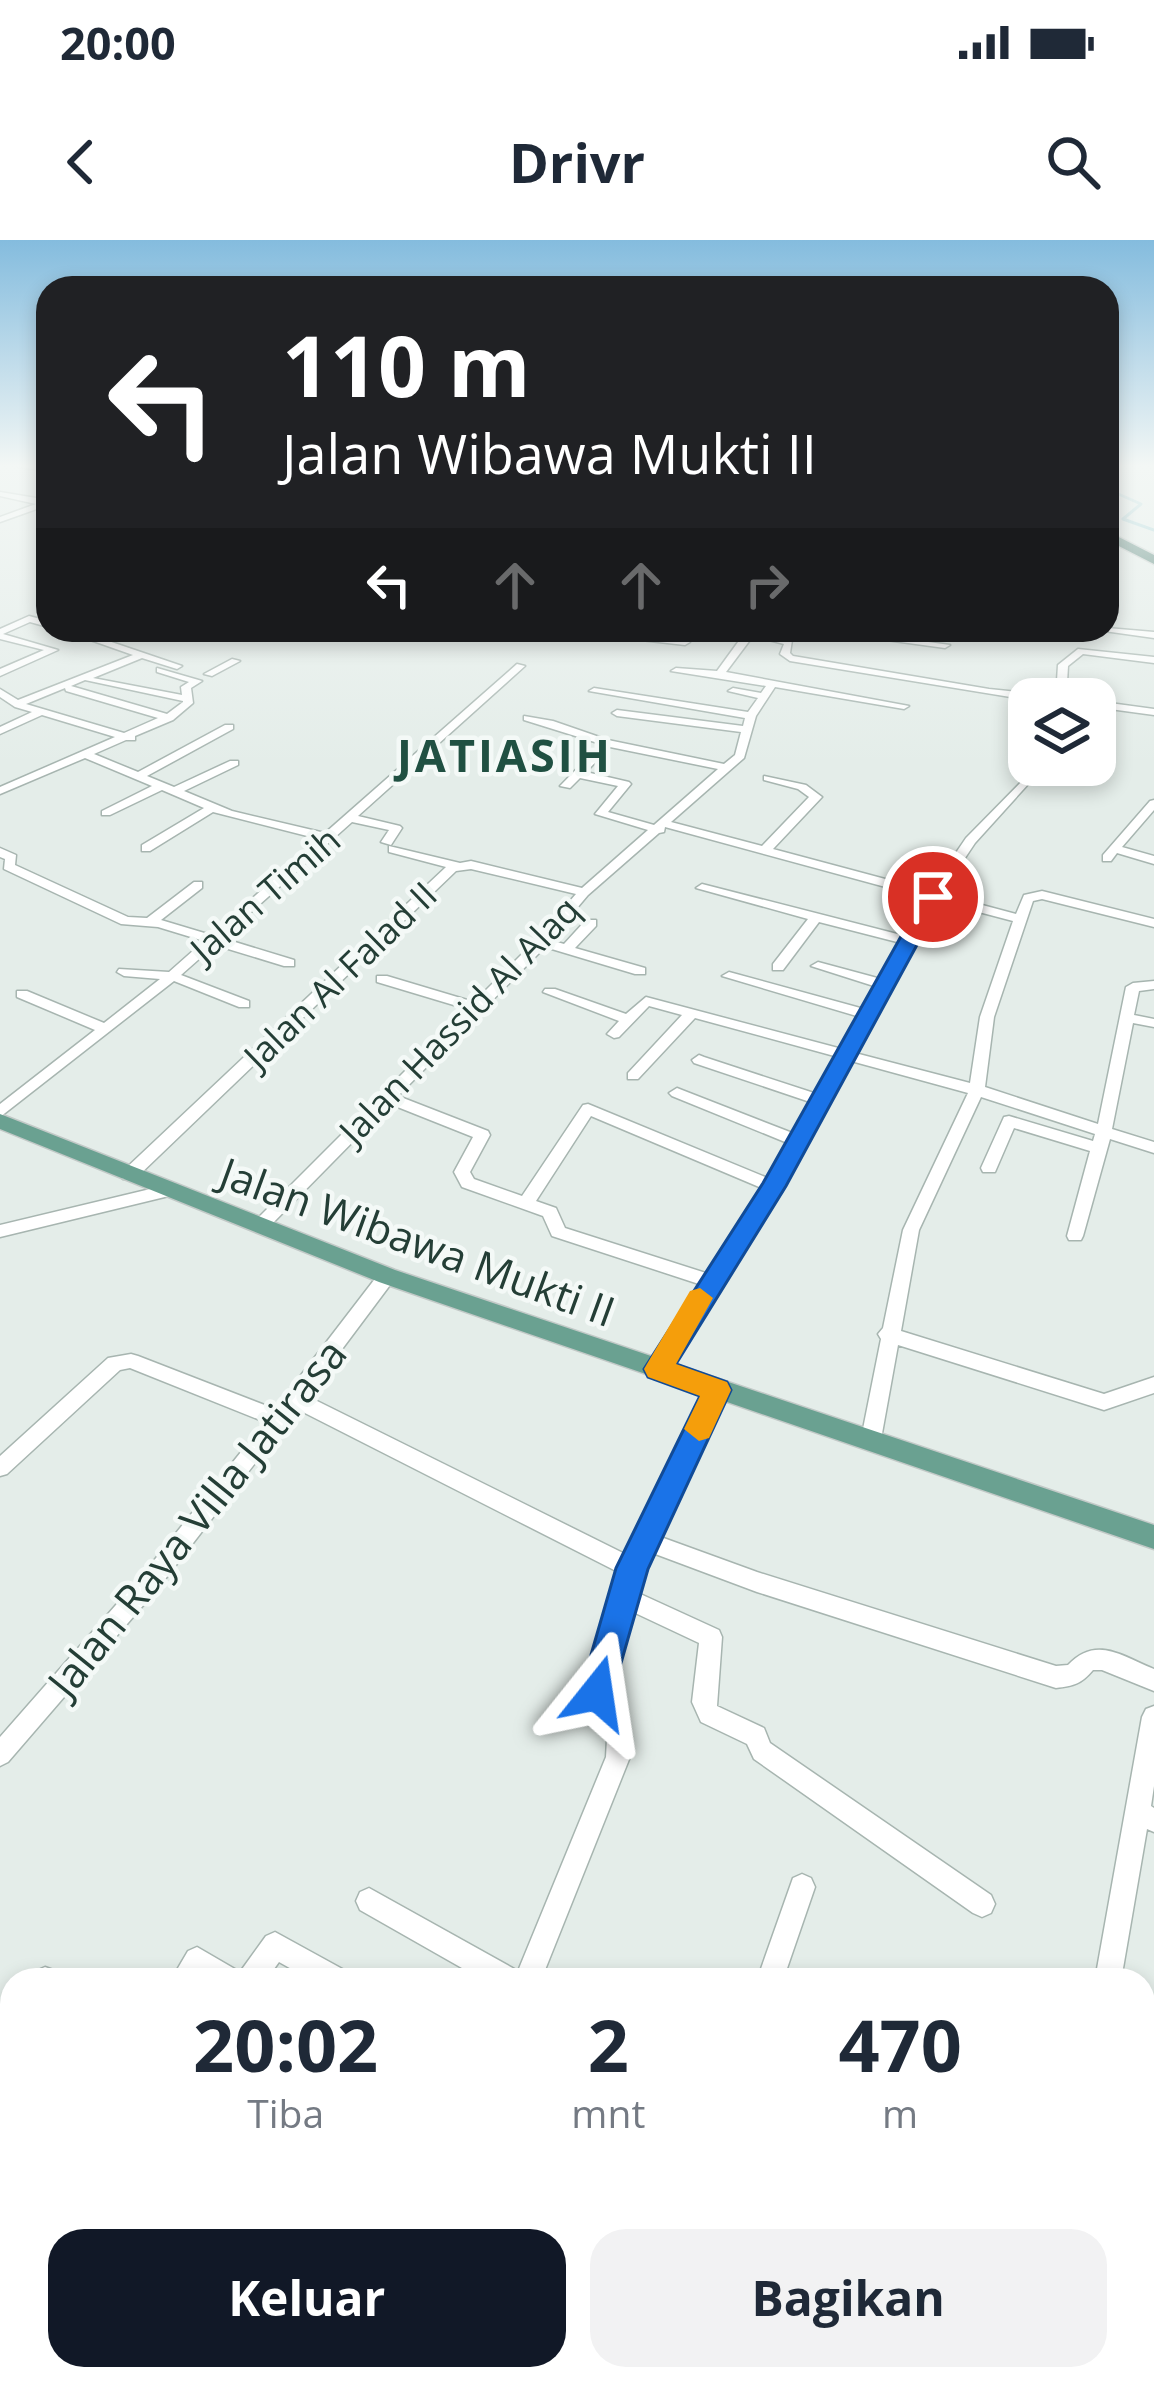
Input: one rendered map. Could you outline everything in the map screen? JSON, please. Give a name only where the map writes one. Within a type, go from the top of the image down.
[{"type":"main road","name":"Jalan Wibawa Mukti II","points":[[0,1121],[387,1276],[1154,1537]]},
{"type":"street","points":[[0,634],[29,620],[36,621]]},
{"type":"street","points":[[1119,631],[1154,634]]},
{"type":"street","points":[[0,634],[53,650],[0,673]]},
{"type":"street","points":[[100,642],[209,674]]},
{"type":"street","points":[[714,708],[744,642]]},
{"type":"street","points":[[789,642],[785,654],[790,658],[914,675],[1008,695]]},
{"type":"street","points":[[929,642],[945,644]]},
{"type":"street","points":[[1061,678],[1063,665],[1081,652],[1152,660],[1154,672]]},
{"type":"street","points":[[0,714],[139,656]]},
{"type":"street","points":[[189,699],[185,687],[235,661]]},
{"type":"street","name":"Jalan Timih","points":[[0,1112],[172,976],[520,666]]},
{"type":"street","points":[[160,670],[197,681]]},
{"type":"street","points":[[676,671],[726,675],[904,706]]},
{"type":"street","points":[[90,680],[189,699]]},
{"type":"street","name":"Jalan Hassid Al Alaq","points":[[260,1226],[384,1096],[542,942],[584,892],[727,768],[745,748],[751,716],[772,684]]},
{"type":"street","points":[[70,689],[169,718]]},
{"type":"street","points":[[733,691],[764,696]]},
{"type":"street","points":[[0,692],[18,704],[131,737]]},
{"type":"street","points":[[594,692],[751,716]]},
{"type":"street","points":[[0,790],[131,737],[169,718],[189,699]]},
{"type":"street","points":[[93,725],[128,707]]},
{"type":"street","points":[[1116,707],[1154,712]]},
{"type":"street","points":[[0,731],[42,711]]},
{"type":"street","points":[[566,786],[607,743],[614,712],[747,730]]},
{"type":"street","points":[[528,718],[565,724],[576,736],[727,768]]},
{"type":"street","points":[[139,776],[229,728]]},
{"type":"street","points":[[88,755],[212,808],[330,838]]},
{"type":"street","points":[[173,792],[234,763]]},
{"type":"street","points":[[578,774],[627,785],[602,814],[764,851],[1019,919]]},
{"type":"street","points":[[764,851],[815,797],[802,787],[768,778]]},
{"type":"street","points":[[658,1369],[773,1186],[933,897],[970,841],[1021,786]]},
{"type":"street","points":[[106,813],[159,787]]},
{"type":"street","points":[[1153,804],[1111,854],[1154,860]]},
{"type":"street","points":[[146,848],[212,808]]},
{"type":"street","points":[[352,818],[395,828],[390,845],[458,866]]},
{"type":"street","points":[[1136,828],[1154,832]]},
{"type":"street","points":[[0,852],[11,857],[8,866],[126,921],[150,922],[289,963]]},
{"type":"street","name":"Jalan Al Falad II","points":[[129,1175],[458,866],[584,892]]},
{"type":"street","points":[[150,922],[198,885]]},
{"type":"street","points":[[702,888],[911,942]]},
{"type":"street","points":[[871,1439],[887,1334],[911,1230],[976,1090],[987,1017],[1028,898],[1036,895],[1154,923]]},
{"type":"street","points":[[778,967],[816,917]]},
{"type":"street","points":[[567,949],[591,922]]},
{"type":"street","points":[[542,942],[640,970]]},
{"type":"street","points":[[818,965],[884,985]]},
{"type":"street","points":[[124,972],[172,976],[244,1004]]},
{"type":"street","points":[[729,976],[865,1014]]},
{"type":"street","points":[[382,980],[476,1007]]},
{"type":"street","points":[[1075,1236],[1135,983],[1154,985]]},
{"type":"street","points":[[550,992],[627,1019]]},
{"type":"street","points":[[22,994],[104,1028]]},
{"type":"street","points":[[614,1034],[646,1001],[976,1090],[1101,1139]]},
{"type":"street","points":[[633,1076],[690,1015]]},
{"type":"street","points":[[1129,1018],[1154,1023]]},
{"type":"street","points":[[699,1060],[818,1099]]},
{"type":"street","points":[[677,1093],[796,1140]]},
{"type":"street","points":[[384,1096],[482,1136],[462,1178],[554,1214],[558,1232],[710,1281]]},
{"type":"street","points":[[526,1204],[588,1108],[773,1186]]},
{"type":"street","points":[[989,1168],[1009,1121],[1154,1148]]},
{"type":"street","points":[[0,1232],[167,1191]]},
{"type":"street","name":"Jalan Raya Villa Jatirasa","points":[[0,1754],[111,1634],[387,1276]]},
{"type":"street","points":[[887,1334],[1105,1402],[1154,1385]]},
{"type":"street","points":[[0,1468],[115,1363],[131,1360],[280,1418]]},
{"type":"street","points":[[532,1968],[618,1757],[619,1738],[597,1693],[632,1568],[717,1390]]},
{"type":"street","points":[[295,1400],[632,1568]]},
{"type":"street","points":[[646,1540],[757,1582],[1056,1677],[1074,1675],[1088,1660],[1102,1659],[1154,1680]]},
{"type":"street","points":[[623,1597],[711,1637],[704,1702],[709,1714],[756,1736],[762,1751],[982,1904]]},
{"type":"street","points":[[1110,1968],[1154,1717]]},
{"type":"street","points":[[774,1968],[802,1887]]},
{"type":"street","points":[[369,1901],[487,1968]]},
{"type":"street","points":[[259,1968],[275,1945],[316,1968]]},
{"type":"slow traffic","points":[[699,1429],[717,1390],[658,1369],[700,1298]]},
{"type":"district","name":"JATIASIH","points":[[505,754]]},
{"type":"route","points":[[597,1693],[632,1568],[717,1390],[658,1369],[773,1186],[865,1014],[924,921],[933,897]]}]
